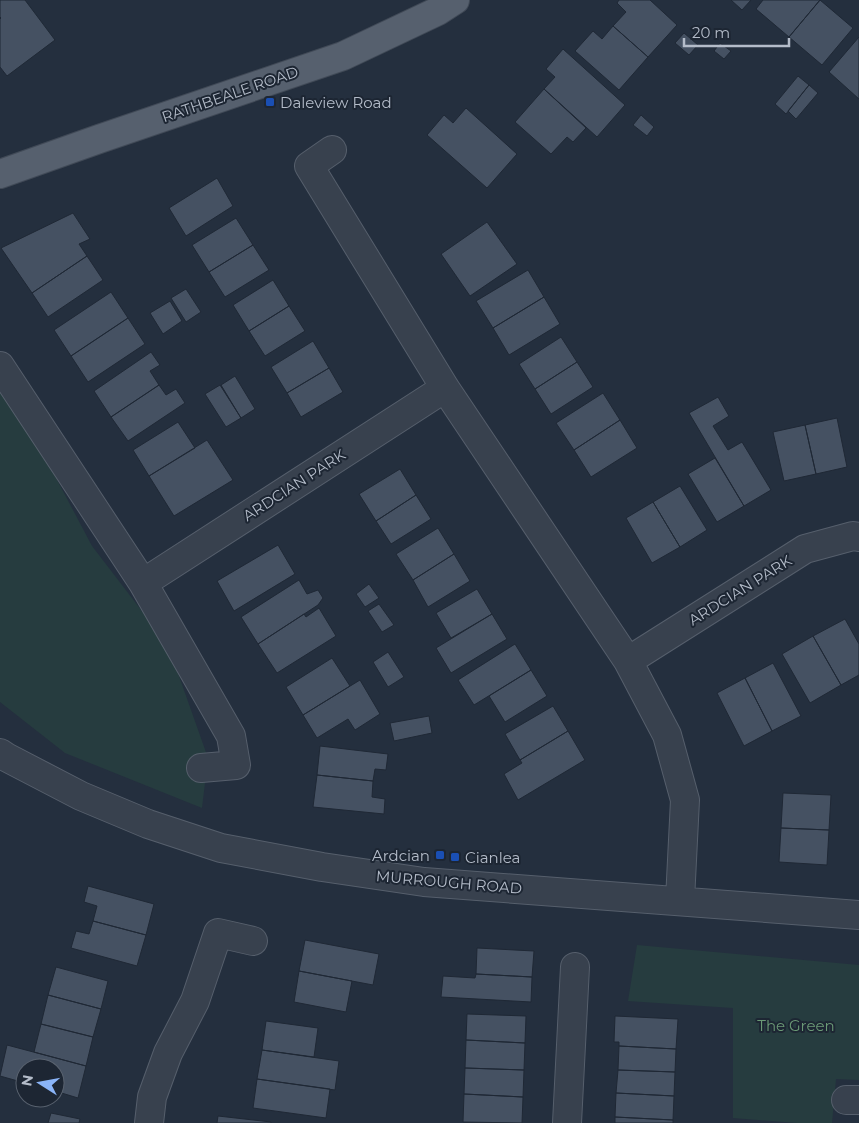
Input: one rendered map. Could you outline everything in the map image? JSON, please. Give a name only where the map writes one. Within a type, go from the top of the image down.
[{"type":"main road","name":"RATHBEALE ROAD","points":[[0,174],[342,56],[438,11],[455,0]]},
{"type":"street","points":[[332,150],[309,166],[444,388],[628,661],[667,735],[685,800],[680,900]]},
{"type":"street","points":[[0,366],[143,583],[231,736],[236,765],[201,768]]},
{"type":"street","name":"ARDCIAN PARK","points":[[143,583],[444,388]]},
{"type":"street","name":"ARDCIAN PARK","points":[[628,661],[804,549],[853,536],[859,537]]},
{"type":"street","name":"MURROUGH ROAD","points":[[0,753],[81,796],[148,824],[221,848],[322,868],[424,882],[859,915]]},
{"type":"street","points":[[149,1123],[152,1097],[168,1053],[195,1001],[218,933],[253,940]]},
{"type":"street","points":[[567,1123],[575,967]]},
{"type":"green space","points":[[0,391],[46,459],[92,546],[168,645],[208,758],[202,808],[65,753],[0,702]]},
{"type":"green space","name":"The Green","points":[[637,945],[859,965],[859,1080],[836,1079],[832,1123],[797,1123],[733,1118],[733,1008],[628,1001]]},
{"type":"building","points":[[0,0],[25,0],[55,40],[7,76],[0,67]]},
{"type":"building","points":[[619,0],[650,0],[677,25],[648,57],[613,26],[626,12],[617,3]]},
{"type":"building","points":[[731,0],[751,0],[742,10]]},
{"type":"building","points":[[763,0],[820,0],[789,37],[756,9]]},
{"type":"building","points":[[820,0],[853,28],[822,65],[789,37]]},
{"type":"building","points":[[613,26],[648,57],[619,90],[575,51],[593,31],[602,39]]},
{"type":"building","points":[[684,33],[698,45],[689,55],[675,43]]},
{"type":"building","points":[[859,37],[859,99],[829,72]]},
{"type":"building","points":[[720,43],[731,51],[724,59],[714,51]]},
{"type":"building","points":[[563,49],[625,105],[597,137],[544,89],[555,77],[546,69]]},
{"type":"building","points":[[798,76],[809,85],[786,114],[775,104]]},
{"type":"building","points":[[809,85],[818,93],[796,119],[788,111]]},
{"type":"building","points":[[544,89],[586,128],[573,142],[567,137],[551,154],[515,122]]},
{"type":"building","points":[[466,108],[517,154],[487,188],[427,135],[444,115],[453,123]]},
{"type":"building","points":[[641,115],[654,127],[647,136],[633,125]]},
{"type":"building","points":[[217,178],[233,206],[186,236],[169,208]]},
{"type":"building","points":[[73,213],[90,239],[79,244],[87,256],[32,293],[1,248]]},
{"type":"building","points":[[236,218],[253,245],[209,272],[192,245]]},
{"type":"building","points":[[487,222],[517,264],[470,296],[441,254]]},
{"type":"building","points":[[253,245],[269,270],[225,297],[209,272]]},
{"type":"building","points":[[87,256],[103,280],[48,317],[32,293]]},
{"type":"building","points":[[528,270],[544,297],[493,328],[476,301]]},
{"type":"building","points":[[273,280],[289,306],[249,331],[233,305]]},
{"type":"building","points":[[186,289],[201,312],[186,322],[171,298]]},
{"type":"building","points":[[111,292],[128,318],[71,356],[54,330]]},
{"type":"building","points":[[544,297],[560,324],[509,355],[493,328]]},
{"type":"building","points":[[170,301],[182,321],[163,334],[150,313]]},
{"type":"building","points":[[289,306],[305,331],[265,356],[249,331]]},
{"type":"building","points":[[128,318],[145,344],[88,382],[71,356]]},
{"type":"building","points":[[561,337],[577,362],[535,389],[519,364]]},
{"type":"building","points":[[313,341],[329,368],[287,393],[271,367]]},
{"type":"building","points":[[151,352],[160,365],[150,371],[159,385],[111,417],[94,391]]},
{"type":"building","points":[[577,362],[593,387],[551,414],[535,389]]},
{"type":"building","points":[[329,368],[343,392],[301,417],[287,393]]},
{"type":"building","points":[[235,376],[255,409],[241,418],[221,385]]},
{"type":"building","points":[[159,385],[166,395],[176,389],[185,403],[128,441],[111,417]]},
{"type":"building","points":[[220,385],[241,418],[226,427],[205,394]]},
{"type":"building","points":[[603,393],[620,420],[574,450],[556,423]]},
{"type":"building","points":[[718,397],[729,416],[713,426],[728,450],[742,442],[771,490],[744,506],[689,413]]},
{"type":"building","points":[[837,418],[847,467],[816,474],[805,425]]},
{"type":"building","points":[[620,420],[637,448],[591,477],[574,450]]},
{"type":"building","points":[[178,422],[195,448],[149,476],[133,450]]},
{"type":"building","points":[[805,425],[816,474],[784,481],[773,432]]},
{"type":"building","points":[[207,440],[233,480],[174,516],[149,476]]},
{"type":"building","points":[[715,458],[744,506],[717,522],[688,474]]},
{"type":"building","points":[[400,469],[416,495],[376,521],[359,494]]},
{"type":"building","points":[[680,486],[707,530],[680,547],[653,502]]},
{"type":"building","points":[[416,495],[431,519],[391,544],[376,521]]},
{"type":"building","points":[[653,502],[680,547],[652,563],[626,518]]},
{"type":"building","points":[[438,528],[454,554],[413,580],[396,554]]},
{"type":"building","points":[[278,545],[295,574],[234,611],[217,581]]},
{"type":"building","points":[[454,554],[470,581],[428,607],[413,580]]},
{"type":"building","points":[[299,580],[307,594],[318,590],[323,598],[318,605],[258,644],[241,617]]},
{"type":"building","points":[[369,584],[379,598],[365,607],[356,594]]},
{"type":"building","points":[[477,589],[492,614],[451,638],[436,613]]},
{"type":"building","points":[[379,604],[394,625],[382,632],[368,611]]},
{"type":"building","points":[[319,608],[336,636],[277,673],[258,644],[304,614],[306,617]]},
{"type":"building","points":[[492,614],[507,639],[451,673],[436,648]]},
{"type":"building","points":[[845,619],[859,644],[859,675],[841,685],[813,636]]},
{"type":"building","points":[[813,636],[841,685],[810,703],[782,654]]},
{"type":"building","points":[[515,644],[531,670],[474,705],[458,680]]},
{"type":"building","points":[[388,652],[404,677],[388,687],[373,662]]},
{"type":"building","points":[[332,658],[350,686],[303,715],[286,687]]},
{"type":"building","points":[[773,663],[801,716],[772,731],[745,678]]},
{"type":"building","points":[[531,670],[547,696],[505,722],[489,696]]},
{"type":"building","points":[[745,678],[772,731],[744,746],[717,693]]},
{"type":"building","points":[[360,680],[380,714],[355,730],[348,719],[317,738],[303,715]]},
{"type":"building","points":[[553,706],[568,731],[520,760],[505,734]]},
{"type":"building","points":[[429,716],[432,733],[394,741],[390,723]]},
{"type":"building","points":[[568,731],[585,760],[518,800],[504,774],[522,763],[520,760]]},
{"type":"building","points":[[320,746],[388,754],[386,770],[375,769],[373,781],[317,775]]},
{"type":"building","points":[[317,775],[373,781],[372,797],[385,799],[384,814],[313,807]]},
{"type":"building","points":[[783,793],[831,795],[829,830],[781,828]]},
{"type":"building","points":[[781,828],[829,830],[827,865],[779,862]]},
{"type":"building","points":[[88,886],[154,904],[146,935],[93,921],[97,906],[84,902]]},
{"type":"building","points":[[93,921],[146,935],[137,966],[71,948],[76,931],[89,934]]},
{"type":"building","points":[[305,940],[379,954],[373,985],[299,971]]},
{"type":"building","points":[[477,948],[534,951],[532,977],[476,974]]},
{"type":"building","points":[[56,967],[108,981],[101,1009],[48,995]]},
{"type":"building","points":[[299,971],[352,981],[346,1012],[294,1002]]},
{"type":"building","points":[[476,974],[532,977],[531,1002],[441,997],[443,976],[475,978]]},
{"type":"building","points":[[48,995],[101,1009],[93,1037],[41,1024]]},
{"type":"building","points":[[467,1014],[526,1016],[525,1043],[466,1040]]},
{"type":"building","points":[[615,1016],[678,1019],[676,1049],[619,1046],[619,1042],[614,1042]]},
{"type":"building","points":[[266,1021],[318,1028],[314,1057],[262,1050]]},
{"type":"building","points":[[41,1024],[93,1037],[86,1066],[65,1060],[65,1058],[56,1058],[34,1052]]},
{"type":"building","points":[[466,1040],[525,1043],[524,1070],[465,1068]]},
{"type":"building","points":[[7,1045],[56,1058],[15,1058],[15,1080],[0,1076]]},
{"type":"building","points":[[619,1046],[676,1049],[675,1072],[618,1070]]},
{"type":"building","points":[[262,1050],[339,1061],[335,1090],[257,1079]]},
{"type":"building","points":[[65,1060],[86,1066],[78,1098],[65,1094]]},
{"type":"building","points":[[465,1068],[524,1070],[523,1097],[464,1094]]},
{"type":"building","points":[[618,1070],[675,1072],[674,1096],[616,1093]]},
{"type":"building","points":[[257,1079],[330,1089],[326,1118],[253,1108]]},
{"type":"building","points":[[616,1093],[674,1096],[673,1120],[615,1117]]},
{"type":"building","points":[[464,1094],[523,1097],[522,1123],[463,1122]]},
{"type":"building","points":[[51,1113],[80,1119],[79,1123],[48,1123]]},
{"type":"building","points":[[218,1116],[271,1122],[271,1123],[217,1123]]},
{"type":"building","points":[[615,1117],[673,1120],[673,1123],[615,1123]]},
{"type":"place","name":"Daleview Road","points":[[270,102]]},
{"type":"place","name":"Ardcian","points":[[440,855]]},
{"type":"place","name":"Cianlea","points":[[455,857]]}]
